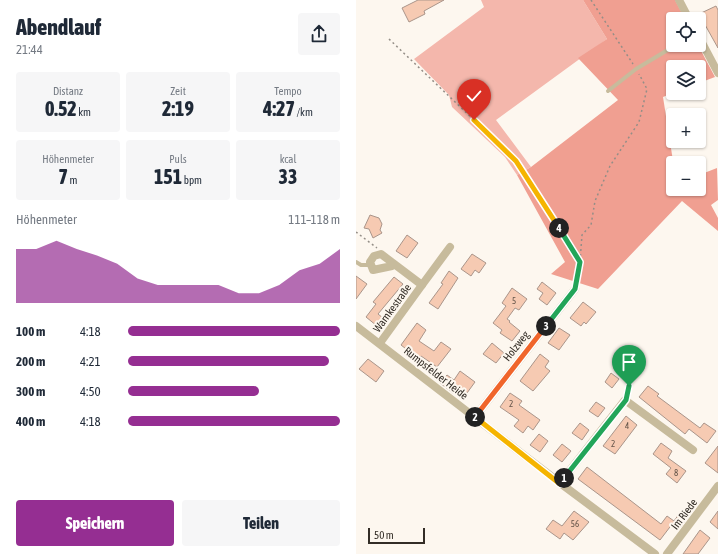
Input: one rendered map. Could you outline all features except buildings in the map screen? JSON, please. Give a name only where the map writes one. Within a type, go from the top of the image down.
[{"type":"street","points":[[679,0],[685,12]]},
{"type":"street","points":[[706,50],[718,73]]},
{"type":"street","name":"Warnkestraße","points":[[380,343],[450,247]]},
{"type":"street","points":[[381,254],[374,256],[370,265],[373,270],[394,264]]},
{"type":"street","name":"Warnkestraße","points":[[381,254],[422,285]]},
{"type":"street","name":"Holzweg","points":[[475,417],[575,289]]},
{"type":"street","name":"Rumpsfelder Heide","points":[[356,326],[380,343],[560,484],[654,554]]},
{"type":"street","points":[[560,484],[626,400],[693,450]]},
{"type":"street","name":"Im Riede","points":[[667,554],[718,486]]},
{"type":"lane","points":[[608,91],[636,69],[666,51]]},
{"type":"lane","points":[[356,262],[361,265],[370,265]]},
{"type":"lane","points":[[626,400],[629,386]]},
{"type":"path","points":[[575,289],[580,262],[582,235],[591,225],[595,201],[610,166],[639,122],[647,89],[636,69],[591,0]]},
{"type":"path","points":[[389,38],[516,161],[580,262]]},
{"type":"path","points":[[356,232],[379,250],[381,254]]},
{"type":"shaded area","points":[[481,0],[583,0],[607,39],[496,120],[531,167],[517,175],[505,157],[452,107],[449,95],[414,59],[484,7]]},
{"type":"shaded area","points":[[583,0],[675,0],[681,12],[666,12],[666,52],[702,52],[706,60],[666,60],[666,96],[663,97],[666,116],[666,148],[671,148],[672,156],[666,156],[666,196],[706,196],[706,172],[717,168],[718,200],[711,205],[718,218],[718,231],[682,201],[598,289],[551,274],[565,262],[517,175],[531,167],[618,100],[578,58],[607,39]]},
{"type":"shaded area","points":[[706,60],[715,77],[706,80]]},
{"type":"route","points":[[474,120],[516,161],[580,262],[575,289],[475,417],[560,484],[626,400],[629,386]]}]
